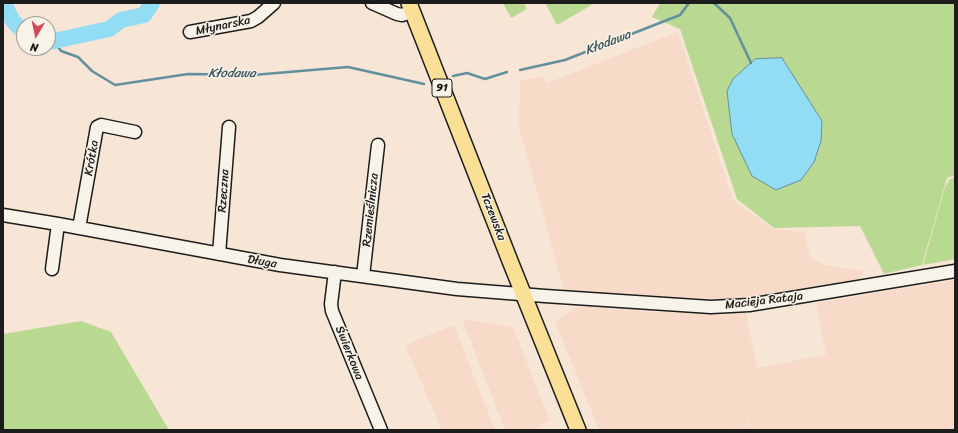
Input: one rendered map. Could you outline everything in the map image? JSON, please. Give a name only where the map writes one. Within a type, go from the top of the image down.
[{"type":"main road","name":"Tczewska","points":[[411,7],[523,294],[578,430]]},
{"type":"street","name":"Młynarska","points":[[190,32],[252,21],[274,3]]},
{"type":"street","points":[[372,3],[402,15],[411,7]]},
{"type":"street","name":"Krótka","points":[[79,228],[97,128],[101,125],[135,132]]},
{"type":"street","name":"Rzeczna","points":[[219,254],[229,127]]},
{"type":"street","name":"Rzemieślnicza","points":[[364,276],[378,145]]},
{"type":"street","name":"Długa","points":[[3,215],[280,265],[457,289],[523,294]]},
{"type":"street","points":[[52,269],[58,224]]},
{"type":"street","name":"Macieja Rataja","points":[[523,294],[711,307],[738,306],[955,271]]},
{"type":"street","name":"Świerkowa","points":[[335,272],[331,304],[332,311],[381,430]]},
{"type":"shaded area","points":[[678,32],[733,200],[773,229],[805,232],[810,258],[825,265],[864,271],[860,279],[727,300],[564,290],[519,127],[520,80],[545,77],[547,83]]},
{"type":"shaded area","points":[[955,280],[955,430],[751,430],[744,399],[749,430],[599,430],[555,321],[578,306],[653,312],[746,313],[757,368],[826,355],[816,303]]},
{"type":"shaded area","points":[[462,319],[513,327],[550,421],[538,426],[539,430],[505,430]]},
{"type":"shaded area","points":[[454,325],[495,430],[442,430],[405,345]]},
{"type":"green space","points":[[503,3],[524,3],[527,9],[511,18]]},
{"type":"green space","points":[[545,3],[595,3],[557,25]]},
{"type":"green space","points":[[660,3],[955,3],[955,175],[947,178],[922,265],[884,274],[860,226],[774,228],[737,199],[680,29],[652,17]]},
{"type":"green space","points":[[955,177],[955,259],[923,265],[945,187],[950,179]]},
{"type":"green space","points":[[81,321],[111,332],[169,430],[3,430],[3,334]]},
{"type":"water","points":[[782,58],[822,121],[821,141],[814,162],[801,180],[776,190],[752,176],[732,134],[727,91],[733,79],[755,59]]},
{"type":"waterway","name":"Kłodawa","points":[[4,3],[16,24]]},
{"type":"waterway","name":"Kłodawa","points":[[56,41],[109,29],[121,20],[144,15],[152,3]]},
{"type":"waterway","name":"Kłodawa","points":[[520,70],[565,60],[680,15],[689,3]]},
{"type":"waterway","points":[[714,3],[730,18],[751,63]]},
{"type":"waterway","name":"Kłodawa","points":[[56,44],[61,51],[78,57],[92,71],[115,85],[188,74],[253,75],[348,67],[424,84]]},
{"type":"waterway","name":"Kłodawa","points":[[453,76],[467,73],[485,79],[507,72]]}]
